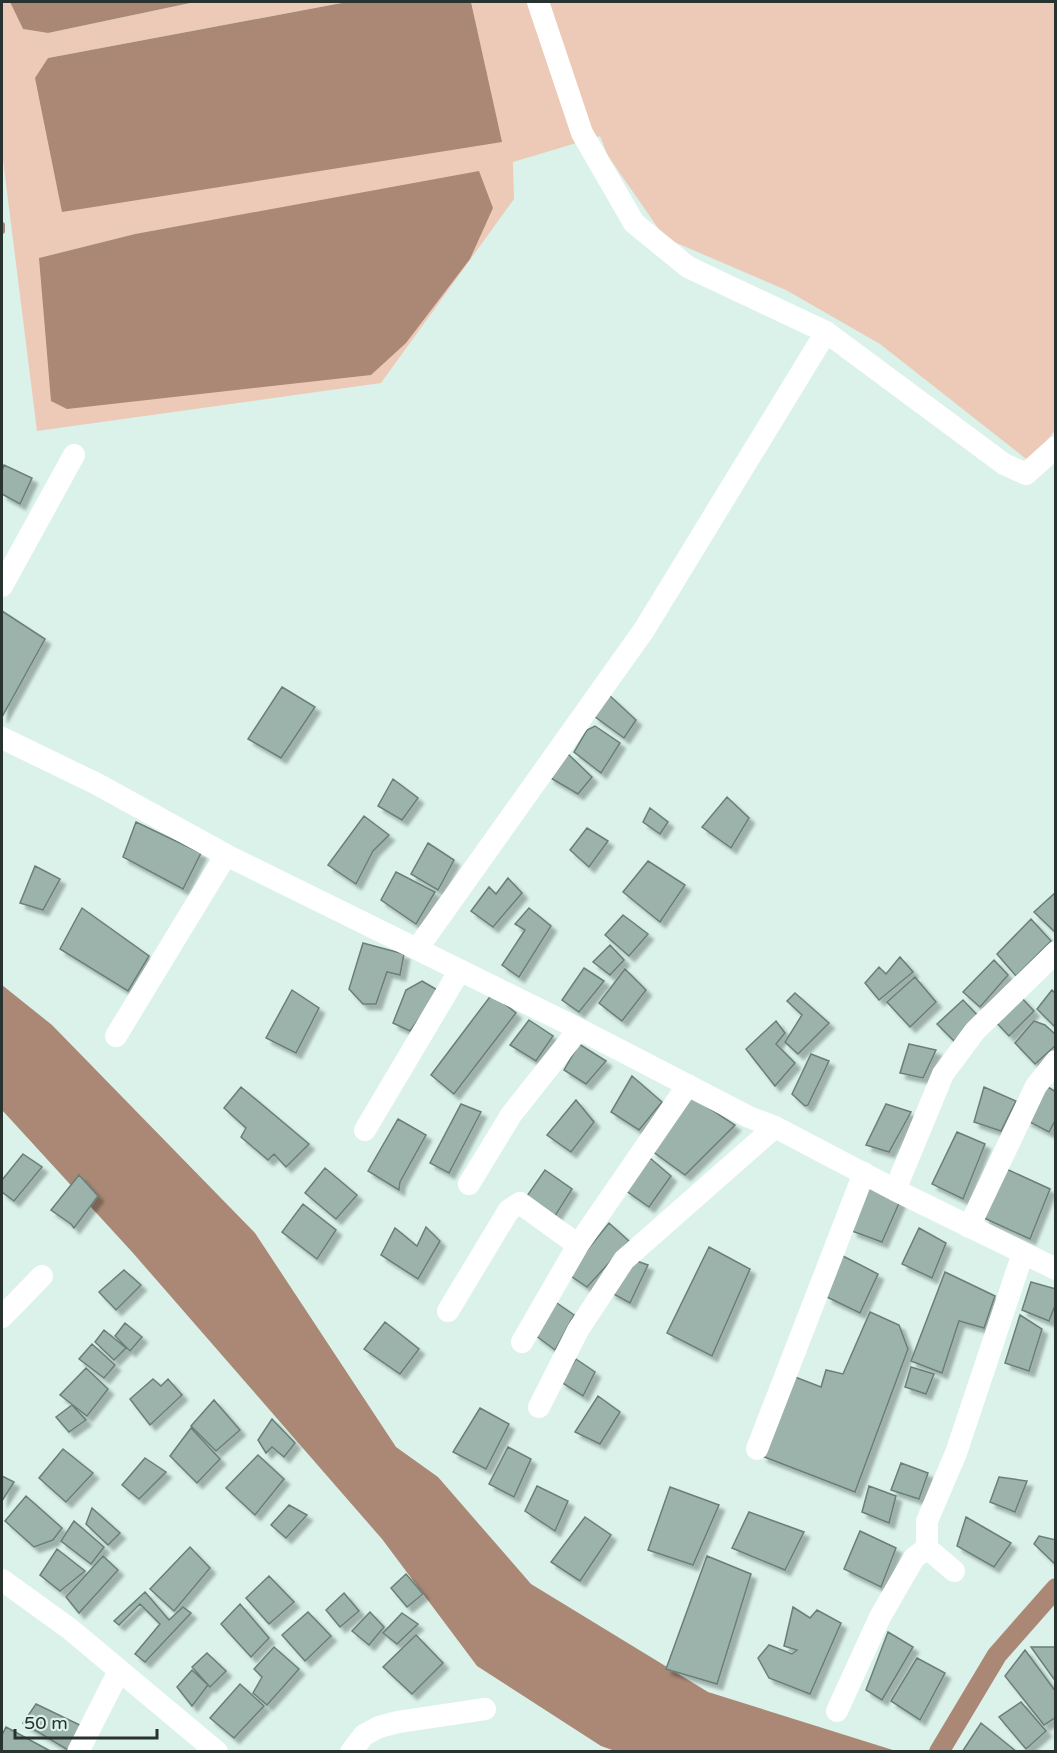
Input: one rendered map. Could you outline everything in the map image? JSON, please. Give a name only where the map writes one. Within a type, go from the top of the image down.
[{"type":"street","points":[[538,2],[582,133],[634,223],[688,267],[826,332],[1004,464],[1026,474],[1056,447]]},
{"type":"street","points":[[417,949],[644,630],[826,332]]},
{"type":"street","points":[[2,586],[74,455]]},
{"type":"street","points":[[2,738],[97,784],[226,855],[579,1029],[749,1117],[775,1127],[895,1190],[1056,1269]]},
{"type":"street","points":[[116,1036],[226,855]]},
{"type":"street","points":[[895,1190],[943,1074],[975,1030],[1056,952]]},
{"type":"street","points":[[365,1130],[460,970]]},
{"type":"street","points":[[469,1184],[511,1115],[579,1029]]},
{"type":"street","points":[[969,1227],[1036,1086],[1056,1061]]},
{"type":"street","points":[[522,1342],[578,1245],[688,1085]]},
{"type":"street","points":[[539,1407],[578,1330],[624,1260],[775,1127]]},
{"type":"street","points":[[757,1449],[864,1173]]},
{"type":"street","points":[[448,1311],[509,1210],[520,1203],[578,1245]]},
{"type":"street","points":[[954,1571],[927,1548],[927,1521],[956,1453],[1023,1253]]},
{"type":"street","points":[[2,1317],[42,1276]]},
{"type":"street","points":[[837,1712],[880,1617],[914,1558],[927,1548]]},
{"type":"street","points":[[2,1580],[70,1629],[217,1752]]},
{"type":"street","points":[[78,1752],[119,1671]]},
{"type":"street","points":[[351,1752],[364,1735],[379,1727],[485,1709]]},
{"type":"shaded area","points":[[2,2],[10,2],[23,29],[48,33],[195,2],[347,2],[48,58],[501,142],[471,2],[1055,2],[1055,430],[1030,462],[880,344],[786,290],[665,238],[608,156],[600,136],[513,162],[514,199],[381,383],[37,431],[2,152]],"holes":[[[353,195],[39,258],[135,234]]]},
{"type":"shaded area","points":[[10,2],[195,2],[48,33],[23,29]]},
{"type":"shaded area","points":[[347,2],[471,2],[502,142],[62,212],[35,78],[48,58]]},
{"type":"shaded area","points":[[479,171],[493,208],[470,259],[406,343],[371,375],[67,409],[51,401],[39,258],[135,234]]},
{"type":"shaded area","points":[[2,985],[52,1025],[255,1233],[396,1447],[438,1477],[531,1584],[708,1692],[896,1751],[615,1751],[601,1746],[477,1666],[382,1539],[133,1253],[2,1110]]},
{"type":"building","points":[[4,465],[32,478],[20,504],[2,494]]},
{"type":"building","points":[[2,611],[45,639],[2,717]]},
{"type":"building","points":[[282,687],[315,707],[281,758],[248,739]]},
{"type":"building","points":[[609,695],[636,720],[624,738],[594,716]]},
{"type":"building","points":[[595,726],[620,743],[601,773],[574,752],[587,730]]},
{"type":"building","points":[[568,754],[592,777],[578,794],[549,777]]},
{"type":"building","points":[[393,779],[418,798],[402,820],[378,806]]},
{"type":"building","points":[[727,797],[749,818],[731,848],[702,827]]},
{"type":"building","points":[[650,808],[668,822],[660,834],[643,822]]},
{"type":"building","points":[[364,816],[389,835],[373,851],[356,884],[328,865]]},
{"type":"building","points":[[136,822],[201,853],[183,889],[123,857]]},
{"type":"building","points":[[587,828],[608,841],[589,867],[570,850]]},
{"type":"building","points":[[428,843],[454,860],[438,890],[411,874]]},
{"type":"building","points":[[648,861],[685,885],[660,922],[623,892]]},
{"type":"building","points":[[35,866],[60,879],[43,910],[20,903]]},
{"type":"building","points":[[396,872],[435,892],[416,924],[381,900]]},
{"type":"building","points":[[508,878],[522,893],[493,927],[471,911],[489,887],[496,894]]},
{"type":"building","points":[[1056,892],[1056,930],[1054,931],[1034,912]]},
{"type":"building","points":[[82,908],[149,956],[128,991],[60,949]]},
{"type":"building","points":[[529,908],[551,926],[519,977],[502,965],[525,930],[515,924]]},
{"type":"building","points":[[623,915],[648,934],[629,956],[605,935]]},
{"type":"building","points":[[1031,919],[1051,941],[1016,976],[997,954]]},
{"type":"building","points":[[363,943],[404,954],[400,975],[387,972],[376,1004],[363,1004],[349,989]]},
{"type":"building","points":[[610,945],[624,960],[610,975],[593,962]]},
{"type":"building","points":[[900,957],[913,972],[879,1000],[865,983],[879,967],[886,974]]},
{"type":"building","points":[[994,960],[1008,975],[980,1007],[963,992]]},
{"type":"building","points":[[584,968],[604,981],[579,1012],[562,1000]]},
{"type":"building","points":[[625,969],[646,990],[622,1021],[599,1003]]},
{"type":"building","points":[[915,977],[936,1002],[910,1027],[887,1002]]},
{"type":"building","points":[[422,981],[439,991],[410,1031],[393,1023],[406,990]]},
{"type":"building","points":[[292,990],[319,1008],[296,1053],[266,1038]]},
{"type":"building","points":[[1052,990],[1056,994],[1056,1028],[1037,1009]]},
{"type":"building","points":[[795,993],[829,1023],[798,1054],[785,1042],[802,1015],[787,1001]]},
{"type":"building","points":[[492,994],[516,1013],[454,1094],[431,1075]]},
{"type":"building","points":[[1019,995],[1034,1011],[1009,1036],[993,1019]]},
{"type":"building","points":[[963,1000],[979,1017],[954,1041],[937,1024]]},
{"type":"building","points":[[529,1020],[553,1036],[536,1061],[510,1045]]},
{"type":"building","points":[[776,1021],[785,1033],[776,1044],[795,1063],[775,1086],[746,1049]]},
{"type":"building","points":[[1034,1021],[1045,1025],[1056,1035],[1056,1045],[1035,1064],[1015,1043]]},
{"type":"building","points":[[579,1044],[606,1061],[586,1084],[564,1070]]},
{"type":"building","points":[[909,1044],[936,1050],[923,1078],[900,1073]]},
{"type":"building","points":[[811,1054],[829,1061],[808,1105],[805,1106],[792,1094]]},
{"type":"building","points":[[632,1076],[662,1102],[639,1130],[611,1112]]},
{"type":"building","points":[[1043,1084],[1056,1092],[1056,1119],[1049,1132],[1026,1120]]},
{"type":"building","points":[[241,1087],[309,1144],[286,1167],[274,1154],[268,1160],[241,1137],[246,1128],[224,1108]]},
{"type":"building","points":[[984,1087],[1016,1101],[1001,1131],[974,1122]]},
{"type":"building","points":[[689,1095],[735,1125],[685,1175],[652,1151]]},
{"type":"building","points":[[576,1100],[594,1122],[571,1152],[547,1135]]},
{"type":"building","points":[[461,1104],[481,1112],[449,1173],[430,1163]]},
{"type":"building","points":[[886,1104],[911,1112],[889,1152],[866,1145]]},
{"type":"building","points":[[398,1119],[426,1135],[400,1182],[399,1190],[368,1171]]},
{"type":"building","points":[[957,1132],[985,1144],[963,1199],[932,1184]]},
{"type":"building","points":[[23,1154],[42,1167],[14,1201],[2,1192],[2,1180]]},
{"type":"building","points":[[650,1158],[671,1176],[649,1207],[625,1190]]},
{"type":"building","points":[[1002,1167],[1050,1189],[1030,1239],[984,1218]]},
{"type":"building","points":[[325,1168],[357,1195],[336,1219],[305,1193]]},
{"type":"building","points":[[545,1170],[572,1189],[555,1216],[527,1196]]},
{"type":"building","points":[[79,1175],[98,1196],[74,1228],[51,1210]]},
{"type":"building","points":[[864,1183],[900,1201],[882,1242],[852,1231]]},
{"type":"building","points":[[303,1204],[336,1230],[317,1259],[282,1232]]},
{"type":"building","points":[[609,1223],[629,1241],[587,1287],[568,1274]]},
{"type":"building","points":[[426,1227],[440,1241],[418,1279],[381,1255],[395,1228],[417,1246]]},
{"type":"building","points":[[919,1228],[946,1243],[932,1278],[902,1264]]},
{"type":"building","points":[[709,1247],[750,1269],[712,1356],[667,1333]]},
{"type":"building","points":[[841,1255],[878,1274],[860,1313],[827,1297]]},
{"type":"building","points":[[634,1260],[648,1265],[630,1303],[610,1292]]},
{"type":"building","points":[[124,1270],[141,1285],[116,1310],[99,1292]]},
{"type":"building","points":[[945,1272],[995,1296],[984,1328],[959,1321],[942,1373],[911,1361]]},
{"type":"building","points":[[1031,1282],[1056,1289],[1056,1303],[1049,1321],[1022,1310]]},
{"type":"building","points":[[554,1301],[574,1315],[555,1350],[535,1335]]},
{"type":"building","points":[[870,1312],[899,1325],[908,1349],[855,1492],[762,1456],[795,1377],[821,1387],[826,1370],[843,1374]]},
{"type":"building","points":[[1020,1315],[1042,1329],[1029,1371],[1005,1363]]},
{"type":"building","points":[[385,1322],[419,1349],[400,1374],[364,1349]]},
{"type":"building","points":[[125,1323],[142,1337],[130,1351],[115,1336]]},
{"type":"building","points":[[104,1330],[126,1348],[114,1360],[95,1342]]},
{"type":"building","points":[[92,1344],[115,1365],[104,1378],[79,1359]]},
{"type":"building","points":[[576,1359],[595,1372],[583,1396],[561,1382]]},
{"type":"building","points":[[911,1367],[934,1374],[926,1394],[905,1387]]},
{"type":"building","points":[[86,1368],[108,1389],[87,1416],[60,1395]]},
{"type":"building","points":[[153,1379],[161,1386],[168,1379],[182,1395],[150,1425],[130,1399]]},
{"type":"building","points":[[598,1396],[620,1412],[600,1444],[575,1432]]},
{"type":"building","points":[[214,1400],[240,1430],[216,1451],[191,1426]]},
{"type":"building","points":[[72,1405],[86,1420],[69,1432],[56,1417]]},
{"type":"building","points":[[480,1408],[509,1424],[486,1469],[453,1452]]},
{"type":"building","points":[[272,1419],[295,1443],[284,1457],[272,1447],[266,1453],[258,1440]]},
{"type":"building","points":[[191,1428],[220,1459],[197,1483],[170,1456]]},
{"type":"building","points":[[508,1447],[531,1459],[514,1497],[489,1484]]},
{"type":"building","points":[[63,1449],[93,1473],[66,1502],[39,1478]]},
{"type":"building","points":[[258,1455],[284,1479],[255,1515],[226,1488]]},
{"type":"building","points":[[145,1458],[166,1472],[139,1499],[122,1485]]},
{"type":"building","points":[[901,1463],[928,1473],[919,1499],[891,1490]]},
{"type":"building","points":[[2,1476],[14,1482],[2,1501]]},
{"type":"building","points":[[999,1477],[1027,1481],[1015,1512],[990,1502]]},
{"type":"building","points":[[537,1486],[568,1501],[555,1531],[525,1511]]},
{"type":"building","points":[[869,1486],[896,1496],[889,1523],[862,1512]]},
{"type":"building","points":[[670,1487],[719,1505],[693,1565],[648,1550]]},
{"type":"building","points":[[26,1496],[62,1528],[53,1540],[34,1547],[5,1521]]},
{"type":"building","points":[[289,1505],[307,1515],[286,1538],[271,1525]]},
{"type":"building","points":[[92,1508],[120,1533],[108,1545],[86,1524]]},
{"type":"building","points":[[749,1512],[804,1532],[785,1570],[732,1548]]},
{"type":"building","points":[[585,1517],[611,1535],[580,1581],[551,1562]]},
{"type":"building","points":[[966,1517],[1011,1543],[994,1567],[957,1546]]},
{"type":"building","points":[[74,1521],[104,1547],[91,1564],[61,1541]]},
{"type":"building","points":[[860,1531],[896,1548],[881,1587],[844,1569]]},
{"type":"building","points":[[1039,1536],[1056,1540],[1055,1564],[1034,1544]]},
{"type":"building","points":[[190,1547],[210,1568],[174,1611],[150,1589]]},
{"type":"building","points":[[57,1549],[85,1571],[60,1591],[40,1575]]},
{"type":"building","points":[[103,1556],[118,1570],[79,1613],[66,1597]]},
{"type":"building","points":[[707,1556],[751,1574],[717,1684],[666,1669]]},
{"type":"building","points":[[406,1574],[423,1594],[407,1607],[391,1588]]},
{"type":"building","points":[[269,1576],[294,1602],[269,1624],[246,1598]]},
{"type":"building","points":[[145,1592],[169,1620],[183,1607],[191,1613],[145,1662],[135,1654],[160,1624],[140,1604],[119,1625],[114,1621]]},
{"type":"building","points":[[344,1593],[359,1611],[340,1627],[326,1610]]},
{"type":"building","points":[[240,1604],[269,1638],[251,1657],[221,1624]]},
{"type":"building","points":[[793,1607],[810,1618],[817,1610],[841,1623],[810,1694],[769,1678],[758,1658],[769,1645],[792,1654],[797,1650],[784,1646]]},
{"type":"building","points":[[308,1612],[331,1636],[305,1661],[282,1635]]},
{"type":"building","points":[[370,1612],[384,1627],[369,1645],[352,1631]]},
{"type":"building","points":[[402,1613],[418,1624],[397,1644],[383,1633]]},
{"type":"building","points":[[888,1632],[913,1647],[882,1700],[866,1690]]},
{"type":"building","points":[[416,1635],[443,1663],[412,1694],[383,1667]]},
{"type":"building","points":[[274,1647],[299,1669],[267,1705],[253,1693],[262,1677],[254,1669]]},
{"type":"building","points":[[1031,1647],[1056,1647],[1056,1682]]},
{"type":"building","points":[[1025,1650],[1056,1692],[1056,1717],[1044,1725],[1005,1676]]},
{"type":"building","points":[[207,1653],[226,1671],[210,1687],[192,1667]]},
{"type":"building","points":[[917,1658],[945,1673],[920,1720],[891,1701]]},
{"type":"building","points":[[192,1670],[208,1685],[192,1706],[177,1687]]},
{"type":"building","points":[[240,1684],[264,1706],[234,1738],[210,1718]]},
{"type":"building","points":[[1021,1702],[1046,1731],[1026,1749],[999,1717]]},
{"type":"building","points":[[36,1704],[84,1727],[68,1750],[23,1723]]},
{"type":"building","points":[[981,1723],[1017,1752],[962,1752]]},
{"type":"building","points":[[6,1727],[52,1752],[2,1752],[2,1735]]},
{"type":"waterway","points":[[2,225],[2,231]]},
{"type":"waterway","points":[[939,1752],[997,1655],[1056,1588]]}]
